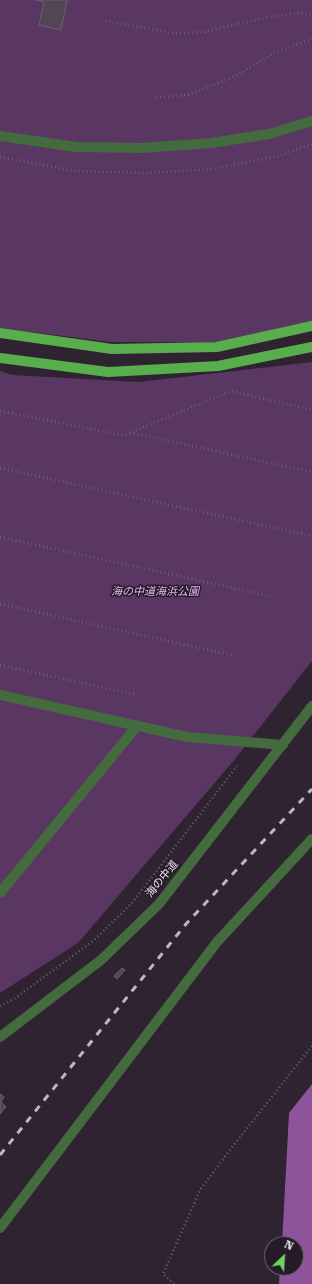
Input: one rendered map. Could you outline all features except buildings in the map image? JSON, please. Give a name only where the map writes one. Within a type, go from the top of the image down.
[{"type":"main road","points":[[0,333],[112,350],[218,347],[312,326]]},
{"type":"main road","points":[[0,358],[108,372],[218,366],[312,347]]},
{"type":"street","points":[[0,136],[76,147],[143,148],[211,143],[261,135],[312,120]]},
{"type":"street","points":[[0,695],[187,737],[283,745]]},
{"type":"street","name":"海の中道","points":[[0,1037],[101,960],[159,904],[312,706]]},
{"type":"street","points":[[0,893],[137,726]]},
{"type":"street","points":[[0,1228],[217,942],[312,839]]},
{"type":"path","points":[[105,21],[173,33],[204,32],[264,18],[298,13],[312,15]]},
{"type":"path","points":[[156,97],[188,95],[236,76],[274,53],[312,40]]},
{"type":"path","points":[[0,157],[75,171],[148,173],[213,169],[278,156],[312,144]]},
{"type":"path","points":[[0,411],[122,435],[132,433],[231,390],[312,410]]},
{"type":"path","points":[[132,433],[312,472]]},
{"type":"path","points":[[0,468],[312,536]]},
{"type":"path","points":[[0,537],[270,596]]},
{"type":"path","points":[[0,604],[232,654]]},
{"type":"path","points":[[0,665],[137,695]]},
{"type":"path","points":[[0,1006],[14,998],[93,941],[132,903],[237,766]]},
{"type":"path","points":[[174,1284],[162,1274],[200,1190],[312,1046]]},
{"type":"green space","points":[[0,0],[312,0],[312,321],[218,342],[110,342],[0,328]]},
{"type":"green space","name":"海の中道海浜公園","points":[[312,362],[312,661],[235,759],[78,943],[0,993],[0,371],[13,375],[139,382]]},
{"type":"shaded area","points":[[312,1084],[312,1284],[279,1284],[280,1276],[304,1276],[304,1236],[282,1236],[289,1113]]},
{"type":"railway","points":[[0,1155],[186,924],[312,789]]}]
